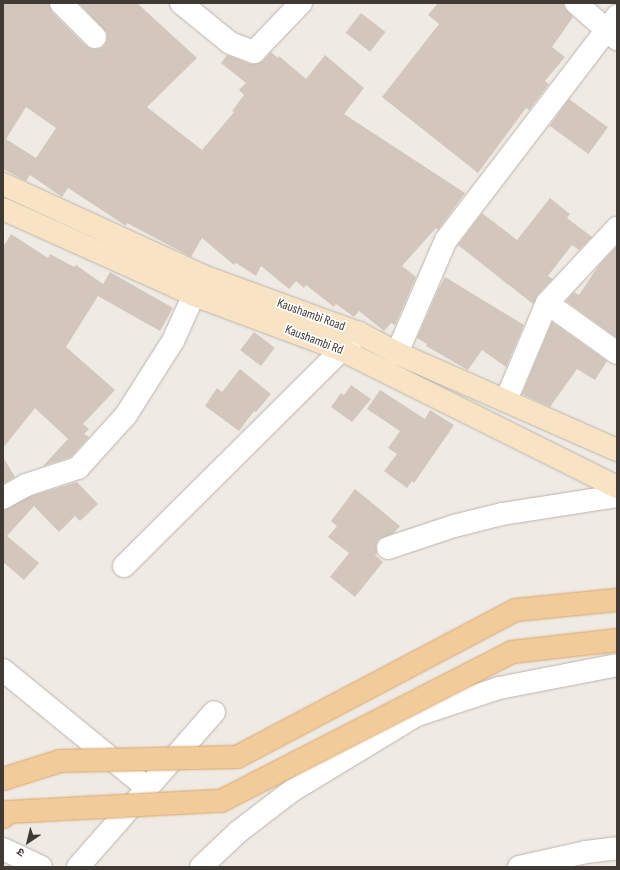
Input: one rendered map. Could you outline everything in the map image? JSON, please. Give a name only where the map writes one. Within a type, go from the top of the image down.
[{"type":"main road","name":"Kaushambi Road","points":[[3,184],[198,285],[358,333],[397,353],[617,450]]},
{"type":"main road","name":"Kaushambi Rd","points":[[3,209],[198,285],[342,350],[617,487]]},
{"type":"main road","points":[[3,779],[60,761],[237,757],[516,610],[617,600]]},
{"type":"main road","points":[[3,817],[8,812],[221,801],[512,652],[617,640]]},
{"type":"street","points":[[61,3],[95,37]]},
{"type":"street","points":[[181,3],[230,43],[254,52],[301,3]]},
{"type":"street","points":[[397,353],[446,240],[613,28],[576,3]]},
{"type":"street","points":[[506,400],[547,303],[617,228]]},
{"type":"street","points":[[3,498],[26,485],[78,468],[126,415],[173,341],[198,285]]},
{"type":"street","points":[[547,303],[617,353]]},
{"type":"street","points":[[124,566],[358,333]]},
{"type":"street","points":[[388,548],[454,526],[502,514],[617,496]]},
{"type":"street","points":[[201,867],[238,832],[293,790],[417,715],[500,688],[617,665]]},
{"type":"street","points":[[3,670],[147,788]]},
{"type":"street","points":[[78,867],[214,712]]},
{"type":"street","points":[[519,867],[586,852],[617,848]]},
{"type":"street","points":[[3,849],[41,867]]},
{"type":"building","points":[[3,3],[49,3],[52,12],[86,46],[92,49],[99,49],[104,46],[107,40],[107,33],[79,3],[137,3],[197,58],[147,107],[202,150],[234,112],[232,111],[244,95],[239,90],[246,83],[221,63],[227,55],[250,64],[256,64],[263,61],[271,52],[278,58],[279,56],[306,79],[325,55],[364,88],[344,114],[465,193],[438,230],[436,228],[402,266],[416,277],[395,325],[391,323],[384,331],[359,311],[354,317],[336,304],[334,307],[306,285],[304,288],[296,281],[289,289],[261,266],[256,276],[236,263],[234,265],[202,238],[191,257],[127,223],[126,226],[68,188],[62,197],[30,175],[26,181],[3,169]],"holes":[[[26,107],[56,128],[36,158],[6,139]]]},
{"type":"building","points":[[438,3],[564,3],[564,7],[573,17],[552,47],[565,57],[545,81],[549,84],[529,110],[526,108],[478,173],[382,97],[439,24],[428,15]]},
{"type":"building","points":[[361,13],[385,32],[370,52],[346,33]]},
{"type":"building","points":[[569,99],[608,127],[588,154],[550,126]]},
{"type":"building","points":[[550,198],[570,214],[567,218],[592,237],[579,250],[572,245],[548,276],[553,279],[538,294],[533,304],[458,245],[482,213],[517,240]]},
{"type":"building","points":[[11,234],[48,258],[50,254],[74,267],[76,265],[103,284],[110,272],[173,308],[160,331],[98,296],[66,347],[115,390],[83,424],[89,429],[84,434],[89,437],[71,457],[43,466],[68,439],[35,408],[3,448],[3,247]]},
{"type":"building","points":[[617,246],[617,338],[566,301],[574,292],[579,295],[599,265]]},
{"type":"building","points":[[445,277],[524,325],[506,367],[482,350],[468,370],[426,346],[427,344],[417,338]]},
{"type":"building","points":[[552,322],[607,361],[595,380],[577,369],[550,407],[522,394]]},
{"type":"building","points":[[254,332],[275,348],[261,366],[240,350]]},
{"type":"building","points":[[240,369],[271,394],[256,412],[254,411],[239,431],[205,406],[217,388],[222,392]]},
{"type":"building","points":[[351,385],[371,399],[352,422],[331,407],[341,393],[344,395]]},
{"type":"building","points":[[380,390],[425,419],[430,410],[454,425],[414,483],[412,481],[407,488],[384,471],[397,454],[388,448],[400,431],[367,409]]},
{"type":"building","points":[[3,457],[15,477],[3,484]]},
{"type":"building","points":[[77,482],[98,504],[80,521],[75,516],[59,532],[34,506],[7,536],[39,563],[24,580],[3,562],[3,510],[31,496]]},
{"type":"building","points":[[355,489],[400,526],[394,533],[378,540],[376,545],[377,553],[375,555],[383,562],[355,597],[330,577],[349,553],[328,537],[337,526],[331,521]]}]
